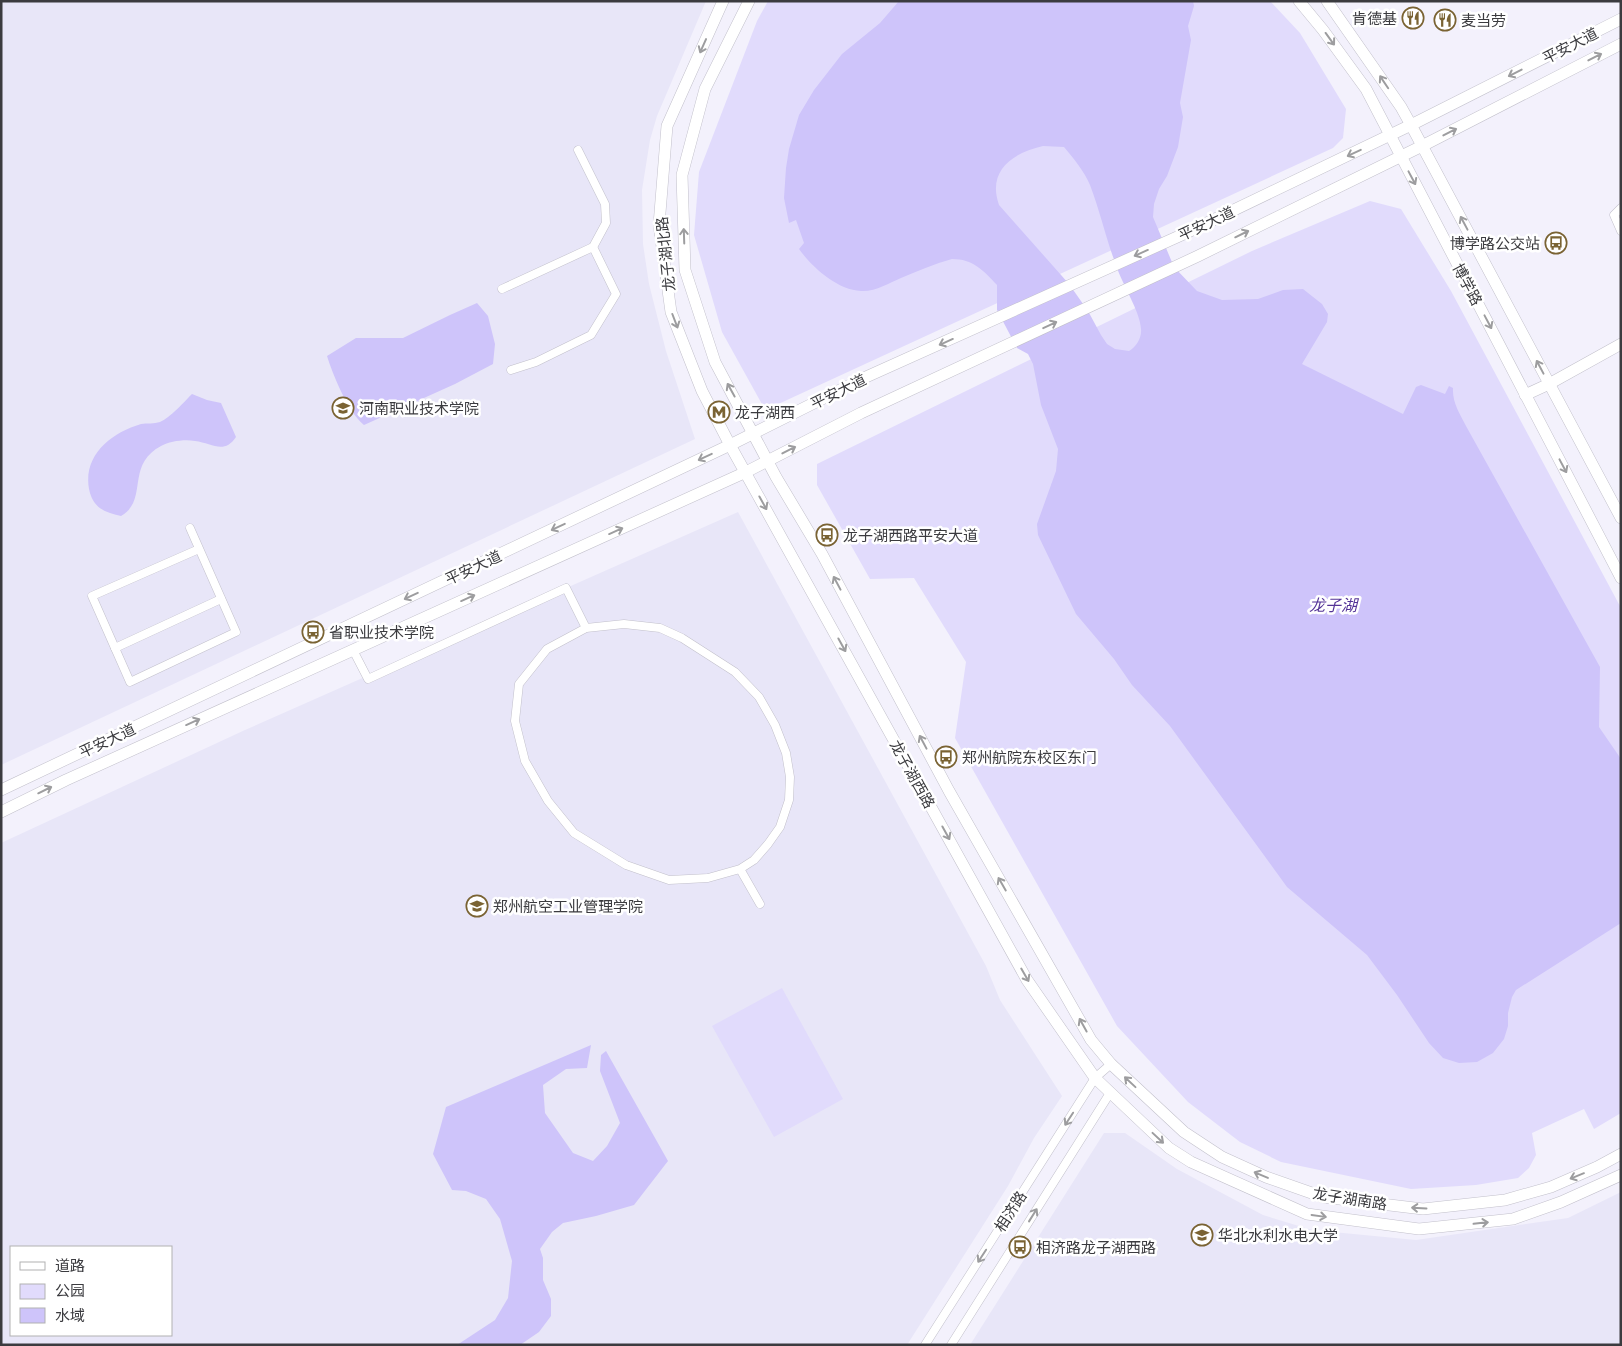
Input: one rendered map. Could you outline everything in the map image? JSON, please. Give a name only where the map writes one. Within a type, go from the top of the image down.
[{"type":"main road","name":"龙子湖北路","points":[[723,1],[667,126],[659,225],[671,312],[702,391],[730,445]]},
{"type":"main road","name":"龙子湖北路","points":[[749,1],[705,89],[682,175],[685,270],[716,362],[754,433]]},
{"type":"main road","name":"博学路","points":[[1299,1],[1323,30],[1366,89],[1621,578]]},
{"type":"main road","name":"博学路","points":[[1327,1],[1401,107],[1621,518]]},
{"type":"main road","name":"平安大道","points":[[1,790],[730,445],[866,377],[1186,233],[1391,135],[1621,19]]},
{"type":"main road","name":"平安大道","points":[[1,812],[66,780],[746,472],[862,412],[1198,256],[1401,157],[1621,44]]},
{"type":"main road","points":[[1525,395],[1549,384],[1621,344]]},
{"type":"main road","name":"龙子湖西路","points":[[754,433],[768,461],[822,554],[948,790],[1091,1040],[1111,1064]]},
{"type":"main road","name":"龙子湖西路","points":[[730,445],[1027,980],[1095,1078],[1110,1093]]},
{"type":"main road","name":"龙子湖南路","points":[[1111,1064],[1184,1132],[1222,1157],[1266,1177],[1323,1197],[1423,1209],[1505,1200],[1551,1186],[1597,1167],[1621,1154]]},
{"type":"main road","name":"龙子湖南路","points":[[1110,1093],[1169,1148],[1191,1162],[1307,1214],[1419,1229],[1513,1219],[1561,1202],[1621,1175]]},
{"type":"street","points":[[502,289],[593,247],[606,223],[605,204],[578,150]]},
{"type":"street","points":[[1621,208],[1614,215],[1621,231]]},
{"type":"street","points":[[511,370],[536,362],[591,336],[616,294],[593,247]]},
{"type":"street","points":[[190,528],[236,632],[130,682],[92,596],[199,549]]},
{"type":"street","points":[[353,650],[368,679],[566,588],[586,628]]},
{"type":"street","points":[[115,648],[221,599]]},
{"type":"street","points":[[624,624],[660,628],[682,638],[735,672],[759,697],[775,726],[786,753],[790,777],[789,800],[780,827],[754,860],[740,869],[708,878],[669,880],[626,865],[574,833],[548,801],[525,761],[515,721],[519,684],[547,649],[586,628],[624,624]]},
{"type":"street","points":[[740,869],[760,904]]},
{"type":"street","name":"相济路","points":[[925,1345],[1095,1078],[1111,1064]]},
{"type":"street","name":"相济路","points":[[951,1345],[1110,1093]]},
{"type":"shaded area","name":"河南职业技术学院","points":[[1,1],[706,1],[657,116],[650,140],[642,190],[643,244],[649,284],[666,351],[695,439],[1,765]]},
{"type":"shaded area","name":"郑州航空工业管理学院","points":[[738,512],[986,966],[1000,1000],[1062,1096],[1034,1138],[1008,1186],[907,1345],[1,1345],[1,843],[245,730]]},
{"type":"shaded area","name":"华北水利水电大学","points":[[1104,1133],[1125,1133],[1177,1169],[1263,1215],[1312,1230],[1416,1240],[1568,1218],[1621,1192],[1621,1345],[970,1345]]},
{"type":"green space","points":[[768,1],[1270,1],[1300,33],[1346,109],[1343,138],[1333,148],[774,406],[763,406],[722,332],[694,235],[699,172],[757,21]]},
{"type":"green space","points":[[1370,201],[1401,209],[1451,291],[1621,608],[1621,1113],[1594,1129],[1584,1109],[1532,1133],[1536,1155],[1529,1168],[1518,1178],[1476,1185],[1411,1189],[1281,1162],[1240,1142],[1188,1102],[1117,1026],[955,738],[966,662],[914,578],[870,579],[817,485],[817,464],[1252,251]]},
{"type":"green space","points":[[782,988],[843,1099],[774,1137],[712,1026]]},
{"type":"water","name":"龙子湖","points":[[899,1],[1193,1],[1194,6],[1188,26],[1191,40],[1180,103],[1183,117],[1178,147],[1167,176],[1159,189],[1154,204],[1153,217],[1174,267],[1197,291],[1222,300],[1258,299],[1283,290],[1303,289],[1322,304],[1328,314],[1327,322],[1302,364],[1403,414],[1416,387],[1421,385],[1445,394],[1449,386],[1453,388],[1455,403],[1466,426],[1600,667],[1599,727],[1621,759],[1621,923],[1516,990],[1508,1013],[1508,1026],[1504,1039],[1493,1053],[1477,1062],[1459,1063],[1443,1058],[1429,1043],[1367,955],[1287,887],[1170,726],[1132,685],[1114,659],[1076,614],[1038,535],[1037,524],[1056,471],[1058,449],[1041,405],[1033,364],[1028,354],[1017,348],[997,310],[997,285],[972,263],[952,259],[877,289],[866,291],[852,290],[834,282],[818,270],[799,249],[804,243],[796,220],[789,223],[784,198],[789,149],[799,115],[814,90],[842,54],[880,23]],"holes":[[[1043,146],[1064,147],[1082,170],[1090,185],[1116,265],[1138,314],[1141,336],[1136,345],[1129,351],[1115,349],[1107,344],[1088,311],[1069,284],[999,205],[996,182],[999,173],[1005,165],[1021,153],[1032,149]]]},
{"type":"water","points":[[477,303],[488,316],[495,344],[493,364],[455,384],[364,425],[347,402],[337,383],[327,356],[356,338],[403,338]]},
{"type":"water","points":[[192,394],[221,403],[236,437],[227,446],[222,447],[187,440],[165,444],[150,454],[144,463],[140,472],[134,501],[129,509],[121,516],[109,513],[96,505],[89,489],[88,477],[90,466],[101,447],[119,433],[130,428],[141,424],[158,423],[164,420]]},
{"type":"water","points":[[591,1045],[587,1068],[566,1069],[543,1085],[545,1113],[573,1153],[593,1161],[607,1146],[620,1123],[600,1071],[601,1055],[606,1051],[668,1161],[634,1205],[563,1223],[552,1232],[540,1249],[543,1258],[543,1280],[551,1299],[551,1316],[539,1332],[520,1345],[457,1345],[495,1320],[508,1298],[512,1261],[500,1219],[486,1199],[466,1191],[452,1190],[433,1154],[446,1107]]},
{"type":"place","name":"肯德基","points":[[1413,18]]},
{"type":"place","name":"麦当劳","points":[[1445,20]]},
{"type":"place","name":"博学路公交站","points":[[1556,243]]},
{"type":"place","name":"河南职业技术学院","points":[[343,408]]},
{"type":"place","name":"龙子湖西","points":[[719,412]]},
{"type":"place","name":"龙子湖西路平安大道","points":[[827,535]]},
{"type":"place","name":"省职业技术学院","points":[[313,632]]},
{"type":"place","name":"郑州航院东校区东门","points":[[946,757]]},
{"type":"place","name":"郑州航空工业管理学院","points":[[477,906]]},
{"type":"place","name":"华北水利水电大学","points":[[1202,1235]]},
{"type":"place","name":"相济路龙子湖西路","points":[[1020,1247]]}]
